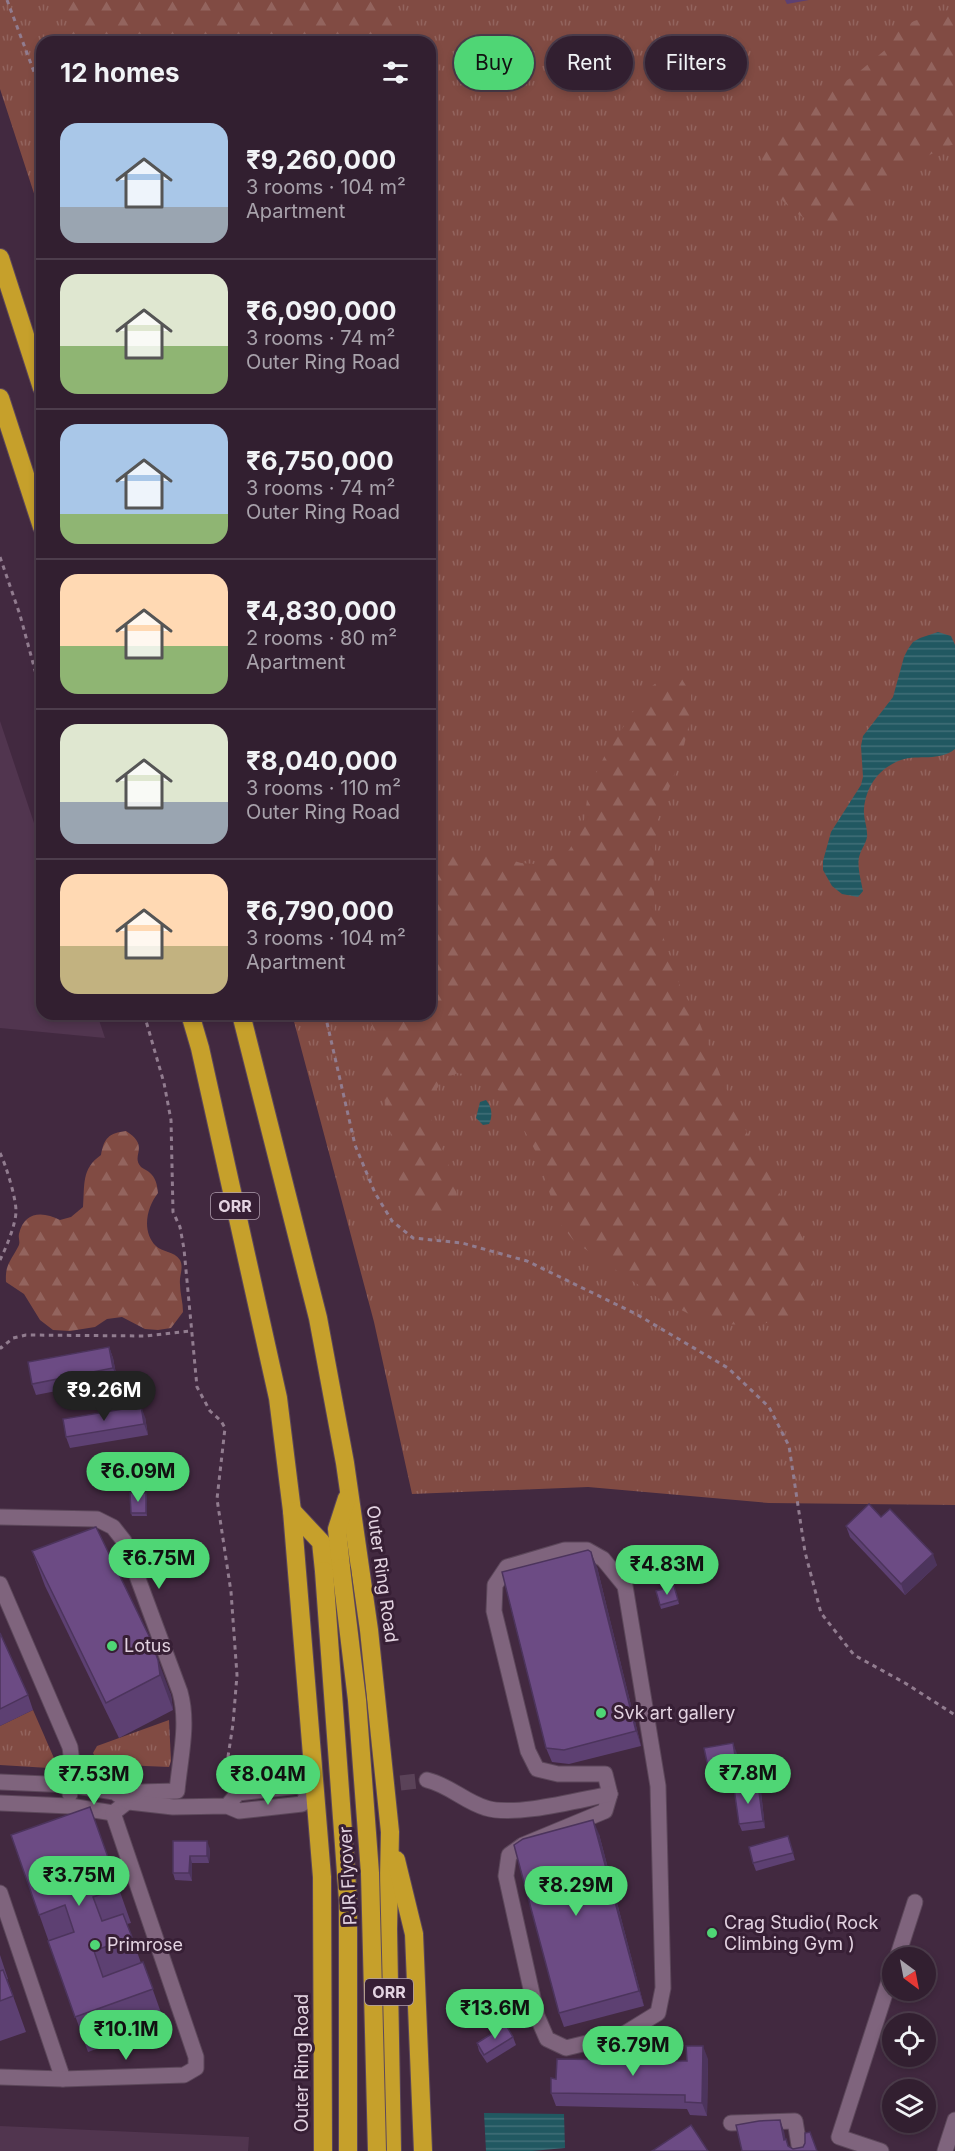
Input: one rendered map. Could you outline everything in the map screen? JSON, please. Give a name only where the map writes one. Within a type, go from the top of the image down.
[{"type":"highway","points":[[0,258],[36,369]]},
{"type":"highway","points":[[0,398],[36,509]]},
{"type":"highway","name":"Outer Ring Road","points":[[192,1020],[200,1048],[278,1398],[292,1511],[322,1877],[323,2142],[318,2151]]},
{"type":"highway","name":"Outer Ring Road","points":[[243,1020],[315,1307],[345,1463],[369,1630],[390,1832],[388,1929],[392,2151]]},
{"type":"highway","name":"PJR Flyover","points":[[348,2151],[348,1900],[333,1570],[338,1529],[349,1494]]},
{"type":"highway","name":"PJR Flyover","points":[[292,1511],[321,1542],[333,1570],[357,1700],[370,1873],[377,2151]]},
{"type":"highway","points":[[390,1832],[414,1934],[423,2151]]},
{"type":"street","points":[[0,1517],[97,1519],[113,1527],[124,1541],[184,1707],[177,1791],[140,1792],[113,1813],[70,1806],[0,1803]]},
{"type":"street","points":[[565,1550],[587,1550],[603,1559],[625,1586],[658,1786],[663,1988],[658,2013],[624,2034],[566,2048],[547,2040],[537,2016],[506,1876],[509,1856],[524,1845],[605,1811],[610,1794],[606,1774],[558,1774],[537,1769],[528,1750],[494,1611],[495,1585],[507,1566],[565,1550]]},
{"type":"street","points":[[0,1584],[70,1747],[72,1763],[70,1806]]},
{"type":"street","points":[[427,1780],[439,1783],[485,1808],[507,1812],[610,1794]]},
{"type":"street","points":[[0,1782],[70,1785],[114,1792],[129,1802],[173,1807],[227,1806]]},
{"type":"street","points":[[0,2077],[63,2079],[184,2075],[196,2068],[196,2057],[113,1813]]},
{"type":"street","points":[[0,1893],[63,2079]]},
{"type":"street","points":[[901,1947],[915,1902]]},
{"type":"street","points":[[882,2151],[839,2137],[883,2001]]},
{"type":"street","points":[[945,2151],[955,2120]]},
{"type":"street","points":[[731,2123],[795,2121],[800,2151]]},
{"type":"path","points":[[7,0],[36,77]]},
{"type":"path","points":[[0,557],[20,615],[36,674]]},
{"type":"path","points":[[146,1020],[164,1083],[171,1120],[172,1203],[184,1249],[197,1387],[210,1411],[225,1428],[217,1499],[231,1592],[237,1675],[224,1789],[227,1806]]},
{"type":"path","points":[[326,1020],[356,1145],[375,1193],[392,1221],[413,1238],[462,1243],[527,1261],[636,1314],[728,1368],[769,1407],[789,1446],[805,1552],[820,1613],[854,1655],[905,1683],[955,1715]]},
{"type":"path","points":[[0,1153],[5,1163],[16,1212],[6,1248],[0,1260]]},
{"type":"path","points":[[0,1346],[0,1348],[14,1338],[26,1335],[146,1336],[191,1331]]},
{"type":"shaded area","points":[[938,632],[951,636],[955,645],[955,749],[936,757],[908,758],[893,763],[875,779],[865,801],[864,816],[867,837],[858,862],[863,891],[858,897],[842,894],[832,886],[823,870],[823,861],[831,832],[861,785],[863,736],[893,697],[904,657],[913,642]]},
{"type":"shaded area","points":[[0,721],[36,829],[36,1020],[99,1020],[105,1038],[0,1028]]},
{"type":"shaded area","points":[[486,1100],[491,1109],[491,1118],[489,1124],[483,1125],[476,1118],[480,1102]]},
{"type":"shaded area","points":[[484,2113],[564,2114],[565,2148],[486,2151]]},
{"type":"shaded area","points":[[0,2126],[249,2137],[248,2151],[0,2151]]},
{"type":"green space","points":[[0,0],[955,0],[955,1505],[769,1503],[588,1487],[412,1494],[374,1322],[294,1020],[436,1020],[436,36],[36,36],[36,200],[0,89]]},
{"type":"green space","points":[[61,0],[395,0],[400,25],[399,36],[72,36]]},
{"type":"green space","points":[[955,8],[955,144],[922,159],[891,179],[876,202],[867,210],[845,221],[822,223],[810,220],[790,208],[769,181],[761,148],[785,121],[804,106],[854,76],[885,50],[892,37],[902,28],[914,21]]},
{"type":"green space","points":[[674,674],[680,676],[691,694],[691,715],[683,750],[657,822],[653,872],[655,913],[680,986],[698,1019],[723,1082],[756,1152],[811,1255],[813,1287],[801,1308],[784,1320],[754,1325],[720,1324],[691,1315],[660,1299],[574,1241],[558,1221],[539,1158],[507,1097],[482,1078],[458,1073],[441,1082],[434,1094],[430,1108],[431,1120],[451,1171],[457,1203],[452,1215],[440,1221],[422,1218],[398,1178],[371,1020],[436,1020],[436,855],[492,854],[521,863],[536,864],[562,856],[569,850],[579,834],[585,817],[588,790],[604,757],[647,690],[665,676]]},
{"type":"green space","points":[[126,1131],[139,1146],[138,1163],[156,1181],[158,1193],[147,1219],[148,1233],[156,1246],[180,1260],[183,1312],[171,1328],[158,1330],[145,1329],[122,1317],[107,1319],[95,1327],[70,1331],[53,1330],[40,1320],[24,1294],[6,1282],[7,1267],[19,1245],[19,1234],[25,1221],[30,1217],[41,1214],[60,1220],[71,1217],[83,1207],[85,1178],[90,1166],[101,1155],[108,1137]]},
{"type":"green space","points":[[33,1710],[57,1765],[49,1768],[0,1765],[0,1726]]},
{"type":"green space","points":[[169,1720],[171,1761],[169,1767],[99,1764],[93,1753],[97,1746]]},
{"type":"building","points":[[109,1347],[113,1368],[32,1384],[28,1362]]},
{"type":"building","points":[[141,1406],[144,1424],[66,1437],[63,1419]]},
{"type":"building","points":[[130,1493],[146,1493],[146,1513],[131,1513]]},
{"type":"building","points":[[869,1504],[881,1517],[890,1509],[933,1554],[901,1584],[846,1526]]},
{"type":"building","name":"Lotus","points":[[96,1527],[149,1636],[158,1660],[160,1675],[106,1703],[32,1551]]},
{"type":"building","points":[[588,1550],[591,1552],[636,1731],[564,1750],[546,1748],[502,1572]]},
{"type":"building","points":[[674,1586],[678,1600],[660,1605],[656,1591]]},
{"type":"building","points":[[0,1633],[28,1695],[0,1709]]},
{"type":"building","points":[[733,1743],[736,1762],[708,1767],[704,1748]]},
{"type":"building","points":[[758,1785],[763,1821],[739,1824],[734,1788]]},
{"type":"building","points":[[90,1807],[119,1888],[93,1897],[102,1921],[123,1914],[132,1937],[94,1951],[103,1977],[143,1962],[153,1989],[75,2017],[48,1941],[74,1932],[65,1905],[39,1915],[11,1835]]},
{"type":"building","points":[[593,1820],[639,1991],[559,2013],[514,1845],[523,1839]]},
{"type":"building","points":[[788,1836],[793,1853],[753,1863],[749,1847]]},
{"type":"building","points":[[173,1841],[207,1841],[207,1856],[190,1856],[189,1873],[173,1873]]},
{"type":"building","points":[[3,1970],[13,1996],[0,2001],[0,1971]]},
{"type":"building","points":[[506,2025],[513,2037],[484,2055],[477,2043]]},
{"type":"building","points":[[686,2046],[703,2046],[702,2103],[685,2102],[685,2095],[551,2093],[551,2078],[556,2079],[557,2059],[687,2061]]},
{"type":"building","points":[[780,2120],[784,2140],[786,2139],[788,2146],[793,2149],[803,2147],[805,2133],[810,2132],[817,2151],[742,2151],[736,2125]]},
{"type":"building","points":[[691,2125],[708,2151],[652,2151]]},
{"type":"tunnel","points":[[309,1793],[427,1780]]},
{"type":"place","name":"Lotus","points":[[112,1646]]},
{"type":"place","name":"Svk art gallery","points":[[601,1713]]},
{"type":"place","name":"Crag Studio( Rock Climbing Gym )","points":[[712,1933]]},
{"type":"place","name":"Primrose","points":[[95,1945]]}]
